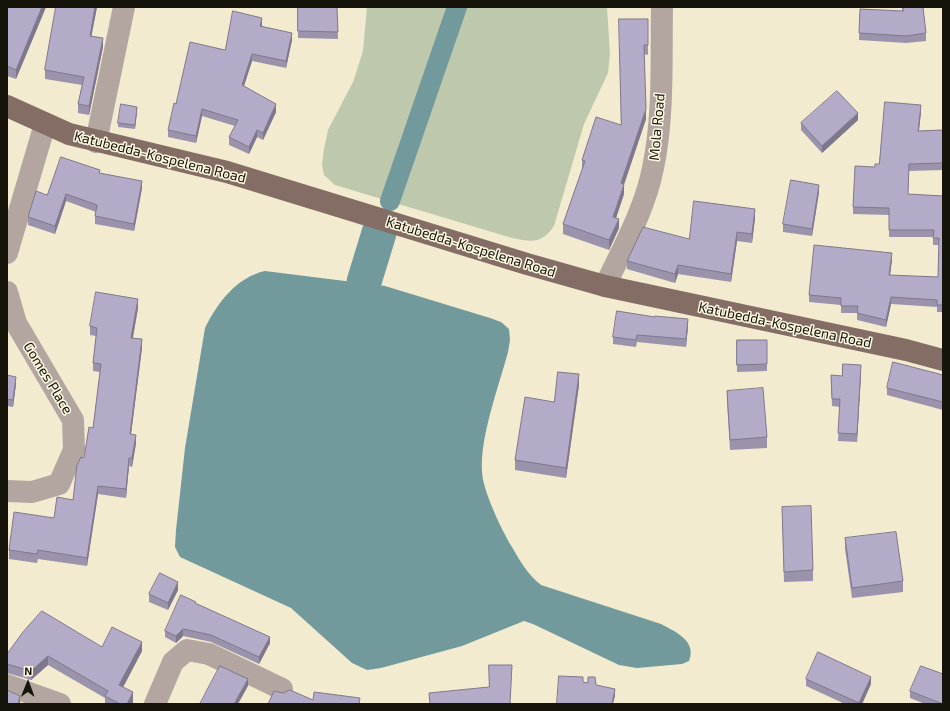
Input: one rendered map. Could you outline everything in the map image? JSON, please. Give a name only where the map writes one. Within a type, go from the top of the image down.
[{"type":"main road","name":"Katubedda-Kospelena Road","points":[[7,106],[69,134],[96,142],[226,172],[527,264],[605,286],[906,350],[943,360]]},
{"type":"street","points":[[96,142],[124,7]]},
{"type":"street","name":"Mola Road","points":[[605,286],[644,198],[653,169],[659,136],[662,7]]},
{"type":"street","points":[[7,253],[45,124]]},
{"type":"street","name":"Gomes Place","points":[[7,292],[16,323],[73,420],[74,450],[59,484],[32,492],[7,491]]},
{"type":"street","points":[[155,704],[173,662],[187,650],[209,654],[282,689]]},
{"type":"street","points":[[7,685],[60,704]]},
{"type":"green space","points":[[367,7],[607,7],[610,54],[608,73],[584,124],[554,226],[545,236],[541,239],[531,241],[512,238],[335,185],[324,175],[322,165],[328,130],[353,82],[363,51]]},
{"type":"water","points":[[265,271],[385,286],[490,318],[501,322],[509,329],[510,340],[508,352],[487,427],[482,457],[482,471],[485,488],[498,521],[508,540],[525,568],[541,585],[661,624],[673,630],[688,643],[691,654],[689,661],[682,664],[637,668],[619,665],[524,621],[462,646],[381,668],[367,670],[352,663],[291,608],[180,557],[175,547],[176,530],[185,448],[205,328],[216,309],[229,292],[246,279]]},
{"type":"building","points":[[7,7],[42,7],[16,70],[7,66]]},
{"type":"building","points":[[56,7],[95,7],[90,36],[103,38],[89,106],[78,104],[84,77],[45,70]]},
{"type":"building","points":[[298,7],[337,7],[338,32],[298,31]]},
{"type":"building","points":[[903,7],[923,7],[926,33],[906,36],[859,33],[860,9],[903,11]]},
{"type":"building","points":[[233,11],[262,18],[260,26],[292,33],[286,61],[252,54],[242,85],[276,104],[263,133],[257,130],[249,147],[229,137],[238,120],[202,109],[196,136],[168,130],[174,103],[176,104],[190,42],[225,50]]},
{"type":"building","points":[[619,19],[648,19],[648,45],[644,45],[646,109],[621,183],[624,185],[613,217],[619,219],[609,240],[563,224],[585,161],[582,160],[596,117],[621,125]]},
{"type":"building","points":[[837,91],[858,113],[822,146],[801,123]]},
{"type":"building","points":[[885,102],[921,105],[918,131],[943,130],[943,163],[909,164],[908,194],[943,196],[943,305],[937,305],[937,300],[891,297],[886,320],[857,313],[858,306],[841,306],[841,298],[809,295],[814,245],[892,253],[889,275],[938,277],[939,238],[933,238],[934,230],[889,230],[889,208],[853,207],[855,166],[875,167],[875,164],[879,164]]},
{"type":"building","points":[[121,104],[137,107],[135,125],[118,123]]},
{"type":"building","points":[[61,157],[100,170],[99,173],[142,181],[134,224],[95,216],[97,205],[66,194],[55,226],[28,217],[36,191],[47,195]]},
{"type":"building","points":[[791,180],[819,185],[812,229],[783,224]]},
{"type":"building","points":[[694,201],[755,209],[752,234],[737,232],[731,274],[678,265],[675,274],[627,261],[643,227],[689,239]]},
{"type":"building","points":[[96,292],[138,299],[131,338],[142,339],[130,434],[136,435],[132,458],[129,458],[126,489],[98,486],[87,558],[38,550],[37,554],[9,550],[14,512],[54,518],[57,497],[73,500],[77,465],[81,457],[84,458],[89,427],[93,428],[101,364],[93,363],[97,328],[90,326]]},
{"type":"building","points":[[617,311],[655,317],[688,319],[686,339],[637,335],[636,340],[613,337]]},
{"type":"building","points":[[737,340],[767,340],[767,364],[737,365]]},
{"type":"building","points":[[893,362],[943,375],[943,402],[887,388]]},
{"type":"building","points":[[843,364],[861,365],[857,434],[838,433],[840,399],[832,399],[831,375],[842,376]]},
{"type":"building","points":[[558,372],[579,374],[566,468],[515,460],[525,397],[554,402]]},
{"type":"building","points":[[7,375],[16,377],[13,400],[7,399]]},
{"type":"building","points":[[763,388],[767,437],[730,440],[727,391]]},
{"type":"building","points":[[811,506],[813,570],[784,572],[782,507]]},
{"type":"building","points":[[896,532],[903,581],[852,588],[845,538]]},
{"type":"building","points":[[160,573],[178,582],[168,603],[149,594]]},
{"type":"building","points":[[181,595],[196,602],[195,603],[270,637],[259,657],[211,635],[183,629],[176,636],[165,631]]},
{"type":"building","points":[[42,611],[102,647],[112,627],[142,642],[119,685],[133,692],[127,704],[120,704],[105,696],[108,691],[48,656],[31,671],[7,664],[7,654],[23,632]]},
{"type":"building","points":[[818,652],[871,677],[859,703],[806,679]]},
{"type":"building","points":[[489,665],[512,665],[510,704],[430,704],[429,693],[489,687]]},
{"type":"building","points":[[220,666],[248,679],[234,704],[200,704]]},
{"type":"building","points":[[921,666],[943,674],[943,704],[910,691]]},
{"type":"building","points":[[559,676],[583,677],[583,682],[588,683],[588,677],[595,677],[596,685],[615,689],[612,704],[557,704]]},
{"type":"building","points":[[7,690],[20,696],[18,704],[7,704]]},
{"type":"building","points":[[290,690],[313,700],[314,692],[360,698],[359,704],[268,704],[274,691],[283,693]]},
{"type":"waterway","points":[[390,201],[457,7]]},
{"type":"waterway","points":[[364,282],[379,233]]}]
